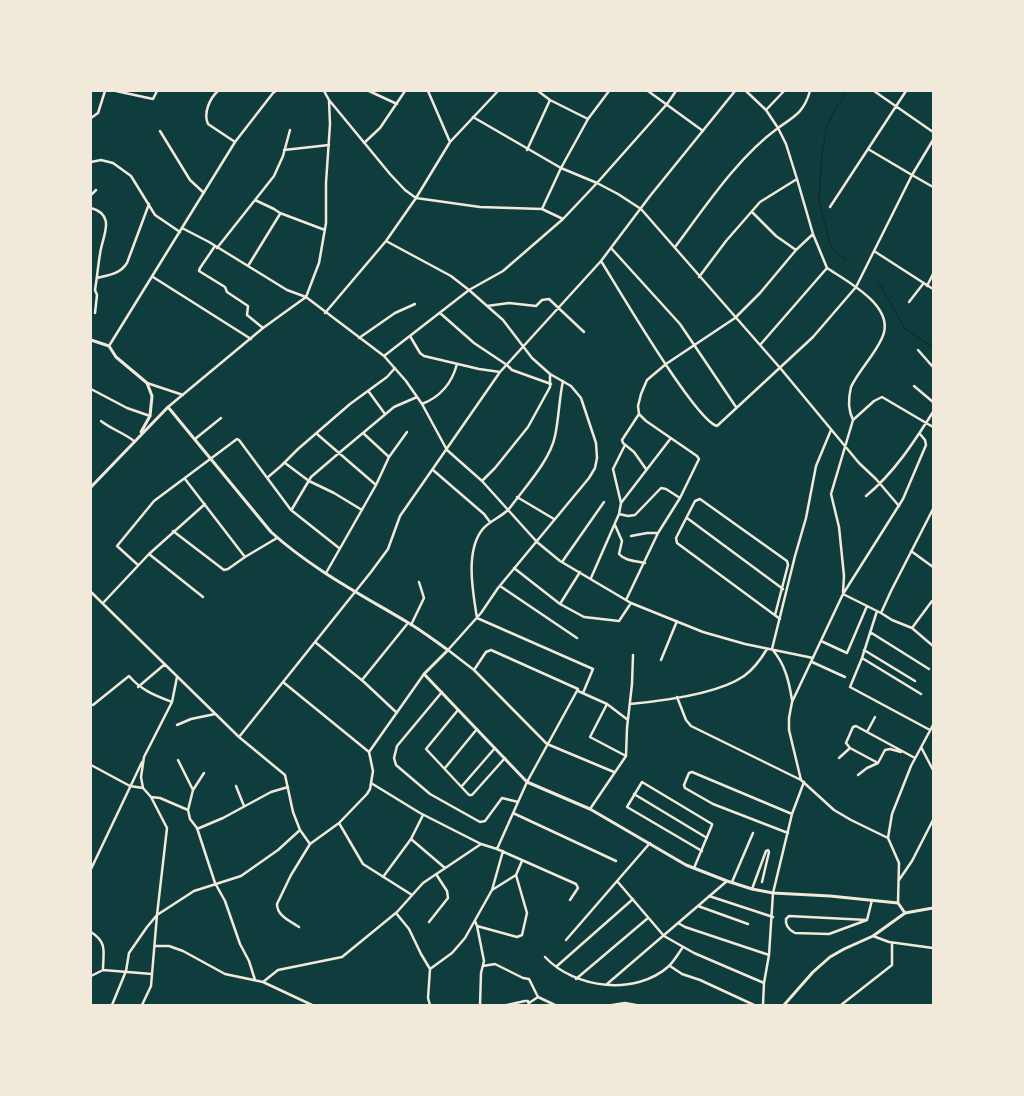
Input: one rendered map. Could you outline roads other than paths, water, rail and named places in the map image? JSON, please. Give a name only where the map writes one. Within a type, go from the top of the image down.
[{"type":"street","points":[[91,118],[98,113],[105,91]]},
{"type":"street","points":[[116,91],[153,99],[157,91]]},
{"type":"street","points":[[218,91],[212,98],[206,120],[208,124],[235,142]]},
{"type":"street","points":[[324,91],[328,100],[364,143],[395,179],[416,198],[480,207],[542,209],[563,219]]},
{"type":"street","points":[[369,91],[397,104]]},
{"type":"street","points":[[364,143],[380,128],[405,91]]},
{"type":"street","points":[[428,91],[450,142]]},
{"type":"street","points":[[325,313],[386,241],[416,198],[450,142],[498,91]]},
{"type":"street","points":[[538,91],[550,100],[588,119]]},
{"type":"street","points":[[542,209],[561,168],[588,119],[609,91]]},
{"type":"street","points":[[648,91],[703,131]]},
{"type":"street","points":[[384,356],[469,290],[503,271],[563,219],[667,104],[676,91]]},
{"type":"street","points":[[239,737],[388,549],[400,516],[500,372],[601,260],[734,91]]},
{"type":"street","points":[[746,91],[766,110],[786,144],[813,234],[827,268],[856,287],[878,307],[884,318],[885,328],[879,344],[851,388],[849,405],[853,420]]},
{"type":"street","points":[[766,110],[784,91]]},
{"type":"street","points":[[675,247],[713,196],[755,146],[800,113],[804,108],[810,91]]},
{"type":"street","points":[[874,91],[933,132]]},
{"type":"street","points":[[830,207],[906,91]]},
{"type":"street","points":[[109,346],[235,142],[274,92]]},
{"type":"street","points":[[91,487],[168,407],[263,328],[306,297],[319,263],[325,230],[330,124],[328,100]]},
{"type":"street","points":[[527,150],[550,100]]},
{"type":"street","points":[[473,117],[527,150],[561,168],[597,183],[640,209],[781,369],[859,463],[899,506]]},
{"type":"street","points":[[263,328],[247,315],[248,306],[226,292],[226,287],[199,271],[216,247],[274,176],[290,130]]},
{"type":"street","points":[[160,132],[190,180],[204,193]]},
{"type":"street","points":[[601,260],[680,386],[712,425],[717,426],[722,424],[736,408],[814,337],[856,287],[912,175],[933,140]]},
{"type":"street","points":[[284,150],[329,145]]},
{"type":"street","points":[[868,149],[933,187]]},
{"type":"street","points":[[91,162],[101,160],[113,163],[131,176],[155,215],[180,232]]},
{"type":"street","points":[[699,277],[726,241],[752,212],[768,196],[796,179]]},
{"type":"street","points":[[91,195],[96,190]]},
{"type":"street","points":[[255,200],[280,213],[325,230]]},
{"type":"street","points":[[97,278],[113,275],[123,270],[149,203]]},
{"type":"street","points":[[91,208],[100,211],[105,217],[106,224],[95,290],[97,295],[95,313]]},
{"type":"street","points":[[752,212],[776,236],[796,250]]},
{"type":"street","points":[[248,266],[280,213]]},
{"type":"street","points":[[182,228],[287,290],[306,297],[384,356],[422,404],[447,450],[482,481],[538,542],[562,562],[626,600],[703,632],[767,649],[813,658]]},
{"type":"street","points":[[626,600],[658,533],[680,498],[699,459],[639,414],[638,406],[647,380],[666,364],[735,318],[760,293],[796,250],[813,234]]},
{"type":"street","points":[[370,752],[424,674],[478,618],[514,568],[538,542],[554,519],[589,478],[597,458],[596,443],[581,398],[571,386],[550,374],[522,346],[503,320],[469,290],[451,276],[386,241]]},
{"type":"street","points":[[610,248],[680,324],[736,408]]},
{"type":"street","points":[[874,251],[933,289]]},
{"type":"street","points":[[760,345],[827,268]]},
{"type":"street","points":[[927,286],[933,274]]},
{"type":"street","points":[[152,276],[251,339]]},
{"type":"street","points":[[909,302],[924,284]]},
{"type":"street","points":[[91,292],[95,290]]},
{"type":"street","points":[[486,306],[510,303],[536,306],[545,298],[549,299],[584,332]]},
{"type":"street","points":[[360,338],[395,313],[415,304]]},
{"type":"street","points":[[440,313],[474,343],[512,370],[551,384]]},
{"type":"street","points":[[410,336],[424,356],[500,372]]},
{"type":"street","points":[[91,340],[109,346],[116,357],[147,383],[166,391],[183,395]]},
{"type":"street","points":[[918,350],[933,367]]},
{"type":"street","points":[[422,404],[433,400],[446,387],[454,374],[457,364]]},
{"type":"street","points":[[267,478],[350,404],[388,377],[395,368]]},
{"type":"street","points":[[482,481],[528,427],[551,384],[550,374]]},
{"type":"street","points":[[478,618],[472,582],[473,547],[480,532],[490,522],[503,515],[509,509],[548,454],[555,438],[563,381]]},
{"type":"street","points":[[139,437],[150,416],[152,396],[147,383]]},
{"type":"street","points":[[914,386],[933,402]]},
{"type":"street","points":[[91,389],[127,408],[150,416]]},
{"type":"street","points":[[369,392],[386,414]]},
{"type":"street","points":[[292,510],[309,481],[338,453],[394,407],[417,397]]},
{"type":"street","points":[[843,594],[839,527],[831,494],[853,420],[874,401],[882,397],[933,427]]},
{"type":"street","points":[[168,407],[277,538],[296,553],[355,592],[410,624],[448,650],[474,670],[547,744],[614,772]]},
{"type":"street","points":[[866,496],[880,484],[920,434],[933,412]]},
{"type":"street","points":[[639,414],[622,440],[625,446],[634,452],[646,470]]},
{"type":"street","points":[[194,440],[221,418]]},
{"type":"street","points":[[101,420],[110,428],[128,436],[134,441]]},
{"type":"street","points":[[772,649],[796,550],[806,518],[816,466],[831,430]]},
{"type":"street","points":[[326,573],[376,485],[389,457],[407,432]]},
{"type":"street","points":[[316,433],[376,485]]},
{"type":"street","points":[[363,433],[389,457]]},
{"type":"street","points":[[763,1005],[773,917],[773,893],[802,781],[790,730],[789,718],[792,702],[843,594],[899,506],[926,445],[925,440],[920,434]]},
{"type":"street","points":[[621,504],[672,438]]},
{"type":"street","points":[[138,566],[118,546],[154,501],[234,440],[239,440],[292,510],[339,548]]},
{"type":"street","points":[[591,578],[620,514],[621,504],[613,469],[625,446]]},
{"type":"street","points":[[285,463],[309,481],[362,510]]},
{"type":"street","points":[[433,470],[484,514],[490,522]]},
{"type":"street","points":[[184,478],[245,557]]},
{"type":"street","points":[[620,514],[635,515],[661,488],[680,498]]},
{"type":"street","points":[[517,497],[554,519]]},
{"type":"street","points":[[776,615],[788,564],[786,561],[700,499],[695,501],[676,538],[677,543],[780,619]]},
{"type":"street","points":[[562,562],[604,502]]},
{"type":"street","points":[[103,603],[149,554],[205,504]]},
{"type":"street","points":[[882,613],[911,551],[933,510]]},
{"type":"street","points":[[687,518],[783,589]]},
{"type":"street","points":[[615,524],[622,541],[620,556],[645,563]]},
{"type":"street","points":[[173,531],[224,570],[228,570],[245,557],[277,538]]},
{"type":"street","points":[[631,536],[658,533]]},
{"type":"street","points":[[911,551],[933,567]]},
{"type":"street","points":[[149,554],[203,597]]},
{"type":"street","points":[[514,568],[560,604],[584,617],[617,621],[620,620],[631,602]]},
{"type":"street","points":[[560,604],[580,572]]},
{"type":"street","points":[[362,680],[410,624],[424,598],[419,582]]},
{"type":"street","points":[[500,586],[577,638]]},
{"type":"street","points":[[91,592],[239,737],[285,775],[293,812],[300,830],[310,844]]},
{"type":"street","points":[[843,594],[892,620],[912,628],[933,646]]},
{"type":"street","points":[[912,628],[932,601]]},
{"type":"street","points":[[821,641],[847,653],[867,606]]},
{"type":"street","points":[[876,611],[862,658],[850,687],[930,730]]},
{"type":"street","points":[[478,618],[592,668],[593,670],[583,693]]},
{"type":"street","points":[[661,660],[677,621]]},
{"type":"street","points":[[870,632],[929,669]]},
{"type":"street","points":[[315,642],[362,680],[397,713]]},
{"type":"street","points":[[630,704],[677,697],[726,686],[745,675],[759,661],[767,649]]},
{"type":"street","points":[[772,649],[779,657],[786,672],[792,702]]},
{"type":"street","points":[[474,670],[486,652],[491,650],[576,687],[578,691],[608,704],[628,720]]},
{"type":"street","points":[[864,650],[915,681]]},
{"type":"street","points":[[590,809],[626,756],[633,655]]},
{"type":"street","points":[[862,658],[921,694]]},
{"type":"street","points":[[812,662],[845,677]]},
{"type":"street","points":[[138,687],[164,664]]},
{"type":"street","points":[[424,674],[527,782],[590,809],[694,868],[752,889],[773,893],[898,903]]},
{"type":"street","points":[[93,705],[129,676],[138,687],[172,702]]},
{"type":"street","points":[[91,869],[172,702],[177,676]]},
{"type":"street","points":[[283,682],[370,752],[373,771],[367,794],[339,823],[310,844],[291,875],[277,904],[280,914],[299,927]]},
{"type":"street","points":[[497,849],[527,782],[578,691]]},
{"type":"street","points":[[442,692],[397,746],[394,758],[396,765],[430,794],[480,822],[485,821],[502,798],[518,802]]},
{"type":"street","points":[[677,697],[686,720],[691,726],[802,781],[834,810],[850,820],[888,838]]},
{"type":"street","points":[[608,704],[590,737],[626,756]]},
{"type":"street","points":[[459,710],[426,748],[469,795],[472,795],[504,758]]},
{"type":"street","points":[[177,726],[191,719],[215,714]]},
{"type":"street","points":[[867,732],[875,717]]},
{"type":"street","points":[[905,913],[898,903],[899,863],[888,838],[892,814],[915,758],[933,725]]},
{"type":"street","points":[[878,763],[850,748],[846,743],[854,726],[915,758]]},
{"type":"street","points":[[444,768],[477,730]]},
{"type":"street","points":[[921,747],[933,770]]},
{"type":"street","points":[[462,786],[495,748]]},
{"type":"street","points":[[838,758],[850,748]]},
{"type":"street","points":[[858,775],[878,763],[885,750],[903,752]]},
{"type":"street","points":[[142,1005],[151,986],[167,828],[151,797],[143,788],[140,777],[144,758]]},
{"type":"street","points":[[178,760],[193,790]]},
{"type":"street","points":[[91,765],[130,786],[143,788]]},
{"type":"street","points":[[788,833],[713,804],[685,788],[684,785],[689,773],[692,772],[792,814]]},
{"type":"street","points":[[204,773],[193,790],[188,810],[190,819],[197,829],[216,884],[225,901],[255,980]]},
{"type":"street","points":[[694,868],[702,850],[707,838],[712,824],[642,782],[627,807],[702,850]]},
{"type":"street","points":[[371,783],[423,815],[481,844],[503,851],[576,884],[578,888],[570,900]]},
{"type":"street","points":[[236,786],[244,806]]},
{"type":"street","points":[[197,829],[223,818],[271,792],[289,787]]},
{"type":"street","points":[[634,794],[707,838]]},
{"type":"street","points":[[151,797],[160,798],[188,810]]},
{"type":"street","points":[[513,813],[616,861]]},
{"type":"street","points":[[383,877],[411,839],[423,815]]},
{"type":"street","points":[[899,880],[912,861],[933,820]]},
{"type":"street","points":[[339,823],[363,864],[412,895]]},
{"type":"street","points":[[112,1005],[126,971],[129,953],[147,926],[157,915],[194,891],[241,876],[278,850],[300,830]]},
{"type":"street","points":[[732,882],[754,833]]},
{"type":"street","points":[[411,839],[445,868]]},
{"type":"street","points":[[566,940],[650,843]]},
{"type":"street","points":[[262,982],[278,970],[342,957],[396,913],[423,883],[481,844]]},
{"type":"street","points":[[752,889],[768,850],[762,882]]},
{"type":"street","points":[[430,969],[452,953],[466,938],[492,890],[503,851]]},
{"type":"street","points":[[91,855],[97,856]]},
{"type":"street","points":[[492,890],[516,875],[522,861]]},
{"type":"street","points":[[430,922],[448,898],[447,891],[436,874]]},
{"type":"street","points":[[477,926],[517,937],[522,935],[528,913],[516,875]]},
{"type":"street","points":[[607,984],[727,880]]},
{"type":"street","points":[[617,881],[664,936],[682,947],[764,983]]},
{"type":"street","points":[[709,896],[773,917]]},
{"type":"street","points":[[556,966],[632,899]]},
{"type":"street","points":[[867,920],[872,900]]},
{"type":"street","points":[[698,906],[748,924]]},
{"type":"street","points":[[784,1005],[806,979],[830,957],[874,936],[905,913],[933,908]]},
{"type":"street","points":[[396,913],[409,929],[430,969],[428,998],[430,1005]]},
{"type":"street","points":[[789,916],[867,920],[830,934],[795,934],[790,931],[785,922],[789,916]]},
{"type":"street","points":[[576,979],[648,918]]},
{"type":"street","points":[[475,921],[484,961],[481,973],[480,1005]]},
{"type":"street","points":[[678,923],[769,955]]},
{"type":"street","points":[[91,932],[100,938],[104,944],[103,970]]},
{"type":"street","points":[[874,936],[892,943],[933,948]]},
{"type":"street","points":[[841,1005],[892,965],[892,943]]},
{"type":"street","points":[[155,946],[169,946],[183,951],[225,974],[262,982],[312,1005]]},
{"type":"street","points":[[546,957],[576,979],[592,984],[640,982],[656,975],[669,966],[682,947]]},
{"type":"street","points":[[483,966],[495,964],[523,978],[529,979],[538,997],[555,1005]]},
{"type":"street","points":[[669,966],[682,974],[700,980],[754,1005]]},
{"type":"street","points":[[91,976],[103,970],[152,974]]},
{"type":"street","points":[[508,1005],[525,1000],[529,1004],[538,997]]},
{"type":"street","points":[[612,1005],[625,1003],[636,1005]]},
{"type":"waterway","points":[[846,260],[830,244],[819,200],[822,154],[826,130],[832,115],[847,91]]},
{"type":"waterway","points":[[873,277],[880,284],[905,329],[933,347]]}]
